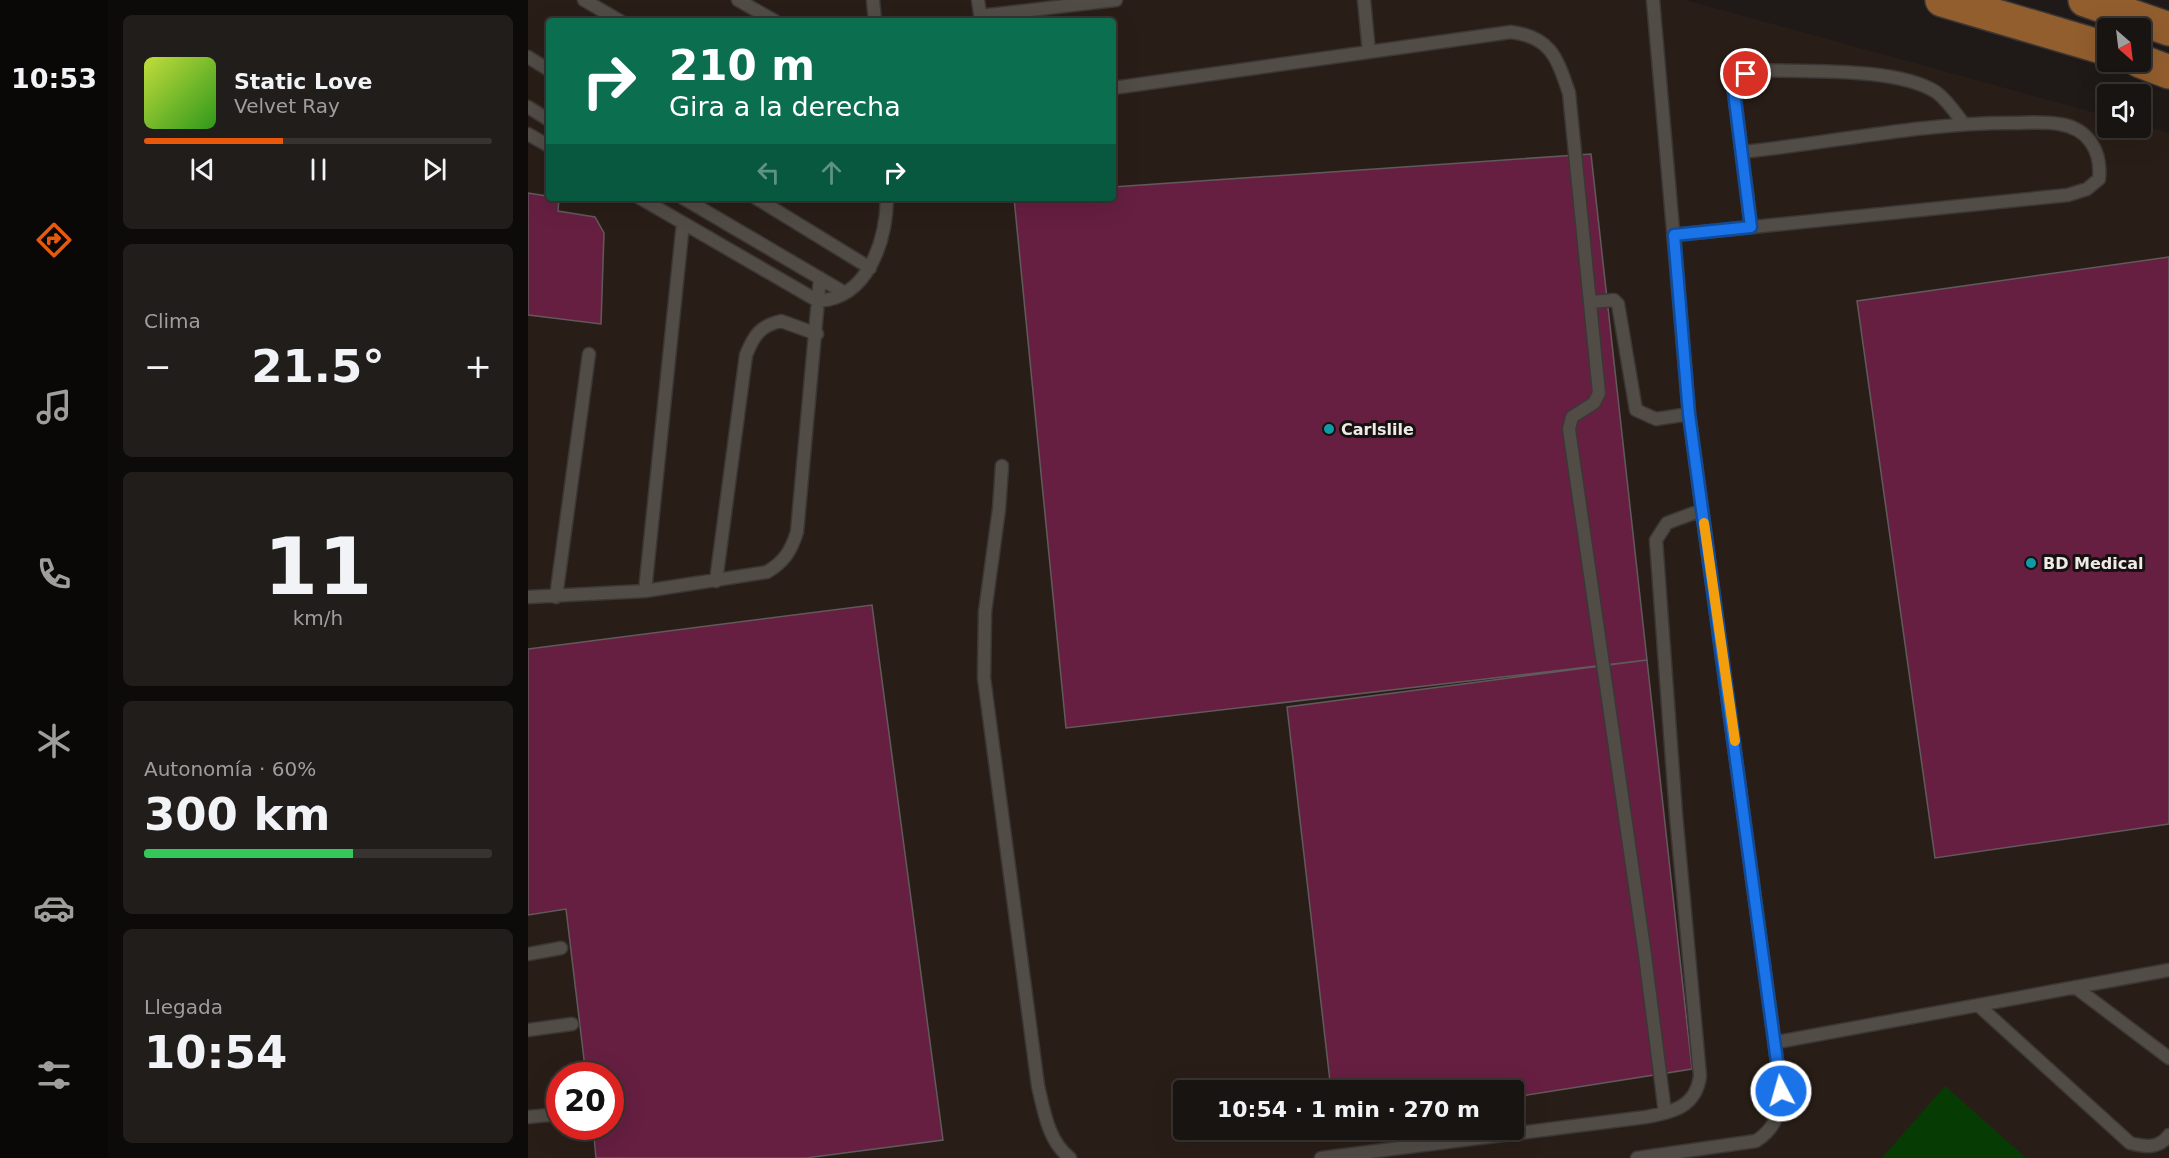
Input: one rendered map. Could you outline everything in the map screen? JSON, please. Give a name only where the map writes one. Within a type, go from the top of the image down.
[{"type":"main road","points":[[1942,0],[2097,46]]},
{"type":"main road","points":[[2085,0],[2169,29]]},
{"type":"main road","points":[[2151,65],[2169,72]]},
{"type":"lane","points":[[584,0],[615,18]]},
{"type":"lane","points":[[738,0],[771,18]]},
{"type":"lane","points":[[873,0],[875,18]]},
{"type":"lane","points":[[978,0],[980,18],[1116,0]]},
{"type":"lane","points":[[1364,0],[1370,52]]},
{"type":"lane","points":[[1637,1158],[1756,1141],[1770,1132],[1779,1116],[1781,1091],[1777,1042],[1689,414],[1653,0]]},
{"type":"lane","points":[[1116,88],[1511,32],[1529,34],[1556,57],[1569,93],[1592,302],[1599,393],[1594,403],[1572,417],[1569,429],[1646,955],[1665,1113]]},
{"type":"lane","points":[[528,57],[546,68]]},
{"type":"lane","points":[[1751,227],[1734,92],[1746,74],[1759,70],[1875,75],[1908,80],[1935,91],[1944,98],[1963,123]]},
{"type":"lane","points":[[528,107],[546,118]]},
{"type":"lane","points":[[1674,235],[2068,195],[2087,189],[2099,179],[2101,162],[2094,145],[2086,136],[2060,124],[1963,123],[1742,152]]},
{"type":"lane","points":[[528,134],[546,144]]},
{"type":"lane","points":[[645,201],[818,301],[835,298],[845,293],[870,268],[886,221],[887,201]]},
{"type":"lane","points":[[688,201],[845,293]]},
{"type":"lane","points":[[761,201],[870,268]]},
{"type":"lane","points":[[645,591],[683,223]]},
{"type":"lane","points":[[528,597],[645,591],[767,572],[779,565],[791,550],[797,532],[817,334],[820,278]]},
{"type":"lane","points":[[1592,302],[1614,300],[1618,304],[1636,410],[1656,419],[1689,414]]},
{"type":"lane","points":[[716,581],[744,373],[752,340],[759,329],[781,321],[817,334]]},
{"type":"lane","points":[[556,597],[589,354]]},
{"type":"lane","points":[[1002,466],[999,509],[985,612],[984,678],[1038,1086],[1048,1126],[1062,1152],[1070,1158]]},
{"type":"lane","points":[[1321,1158],[1665,1113],[1688,1103],[1698,1086],[1700,1076],[1676,815],[1656,540],[1667,523],[1702,510]]},
{"type":"lane","points":[[528,954],[561,948]]},
{"type":"lane","points":[[1777,1042],[2169,970]]},
{"type":"lane","points":[[2075,987],[2169,1058]]},
{"type":"lane","points":[[1977,1005],[2130,1143],[2147,1148],[2166,1139],[2169,1135]]},
{"type":"lane","points":[[528,1030],[572,1024]]},
{"type":"lane","points":[[528,1117],[546,1115]]},
{"type":"shaded area","points":[[528,0],[1685,0],[2097,113],[2097,138],[2151,138],[2151,128],[2169,133],[2169,1158],[528,1158]]},
{"type":"green space","points":[[1945,1086],[2026,1158],[1882,1158]]},
{"type":"building","name":"Carlslile","points":[[1591,154],[1647,660],[1066,728],[1014,201],[1116,201],[1116,187]]},
{"type":"building","points":[[528,193],[546,196],[546,201],[559,201],[558,211],[595,217],[604,233],[601,324],[528,315]]},
{"type":"building","name":"BD Medical","points":[[2169,257],[2169,824],[1935,858],[1857,301]]},
{"type":"building","points":[[872,605],[943,1140],[806,1158],[596,1158],[594,1140],[624,1140],[624,1062],[584,1062],[566,909],[528,915],[528,649]]},
{"type":"building","points":[[1647,660],[1692,1069],[1524,1095],[1524,1080],[1330,1080],[1287,707]]},
{"type":"slow traffic","points":[[1704,523],[1735,741]]},
{"type":"place","name":"Carlslile","points":[[1329,429]]},
{"type":"place","name":"BD Medical","points":[[2031,563]]},
{"type":"route","points":[[1746,74],[1739,81],[1734,92],[1751,227],[1674,235],[1689,414],[1777,1042],[1781,1091]]}]
